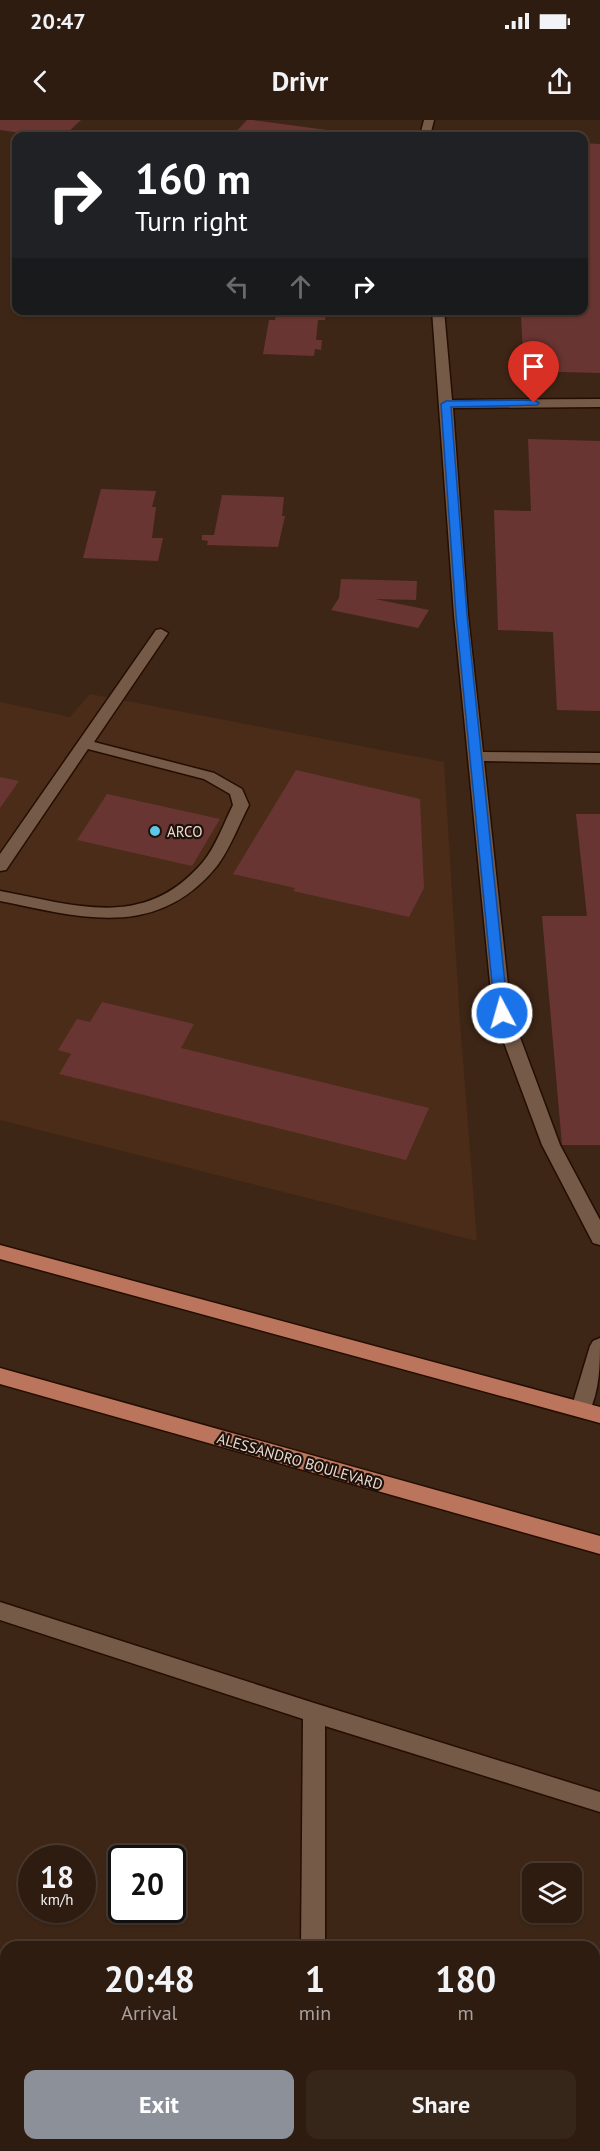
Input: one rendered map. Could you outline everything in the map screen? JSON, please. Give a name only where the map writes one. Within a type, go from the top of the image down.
[{"type":"main road","points":[[0,1252],[600,1414]]},
{"type":"main road","name":"ALESSANDRO BOULEVARD","points":[[0,1376],[600,1545]]},
{"type":"lane","points":[[438,315],[461,615],[502,1013],[551,1145],[600,1238]]},
{"type":"lane","points":[[446,404],[600,403]]},
{"type":"lane","points":[[0,866],[162,633]]},
{"type":"lane","points":[[0,896],[89,913],[122,914],[158,905],[187,886],[211,863],[241,805],[237,792],[208,776],[85,744]]},
{"type":"lane","points":[[476,756],[600,758]]},
{"type":"lane","points":[[580,1409],[600,1346]]},
{"type":"lane","points":[[0,1611],[314,1713],[600,1802]]},
{"type":"lane","points":[[313,1941],[314,1713]]},
{"type":"shaded area","points":[[90,694],[444,762],[460,1022],[477,1241],[0,1120],[0,702],[70,717]]},
{"type":"building","points":[[0,120],[81,120],[68,132],[0,130]]},
{"type":"building","points":[[247,120],[253,120],[342,132],[236,132]]},
{"type":"building","points":[[588,143],[600,144],[600,373],[524,371],[521,317],[464,315],[588,315]]},
{"type":"building","points":[[276,315],[326,315],[325,320],[318,320],[316,340],[322,340],[321,350],[315,349],[314,356],[263,354],[269,320],[275,320]]},
{"type":"building","points":[[528,439],[600,441],[600,711],[557,710],[553,632],[498,630],[494,510],[531,511]]},
{"type":"building","points":[[101,489],[156,491],[152,507],[156,507],[152,538],[163,538],[158,561],[83,558]]},
{"type":"building","points":[[222,495],[284,497],[282,516],[285,516],[278,547],[207,545],[208,541],[202,540],[202,535],[214,535]]},
{"type":"building","points":[[341,579],[417,581],[416,600],[375,599],[429,610],[418,628],[331,610],[339,598]]},
{"type":"building","points":[[296,770],[420,799],[424,888],[409,917],[293,891],[295,888],[233,874]]},
{"type":"building","points":[[0,777],[19,781],[0,808]]},
{"type":"building","points":[[107,794],[220,819],[192,866],[77,840]]},
{"type":"building","points":[[576,814],[600,814],[600,1145],[562,1145],[542,916],[587,916]]},
{"type":"building","points":[[102,1002],[194,1024],[181,1048],[429,1108],[406,1160],[59,1074],[71,1054],[58,1050],[77,1019],[90,1022]]},
{"type":"place","name":"ARCO","points":[[155,831]]},
{"type":"route","points":[[502,1013],[461,615],[446,404],[534,403]]}]
